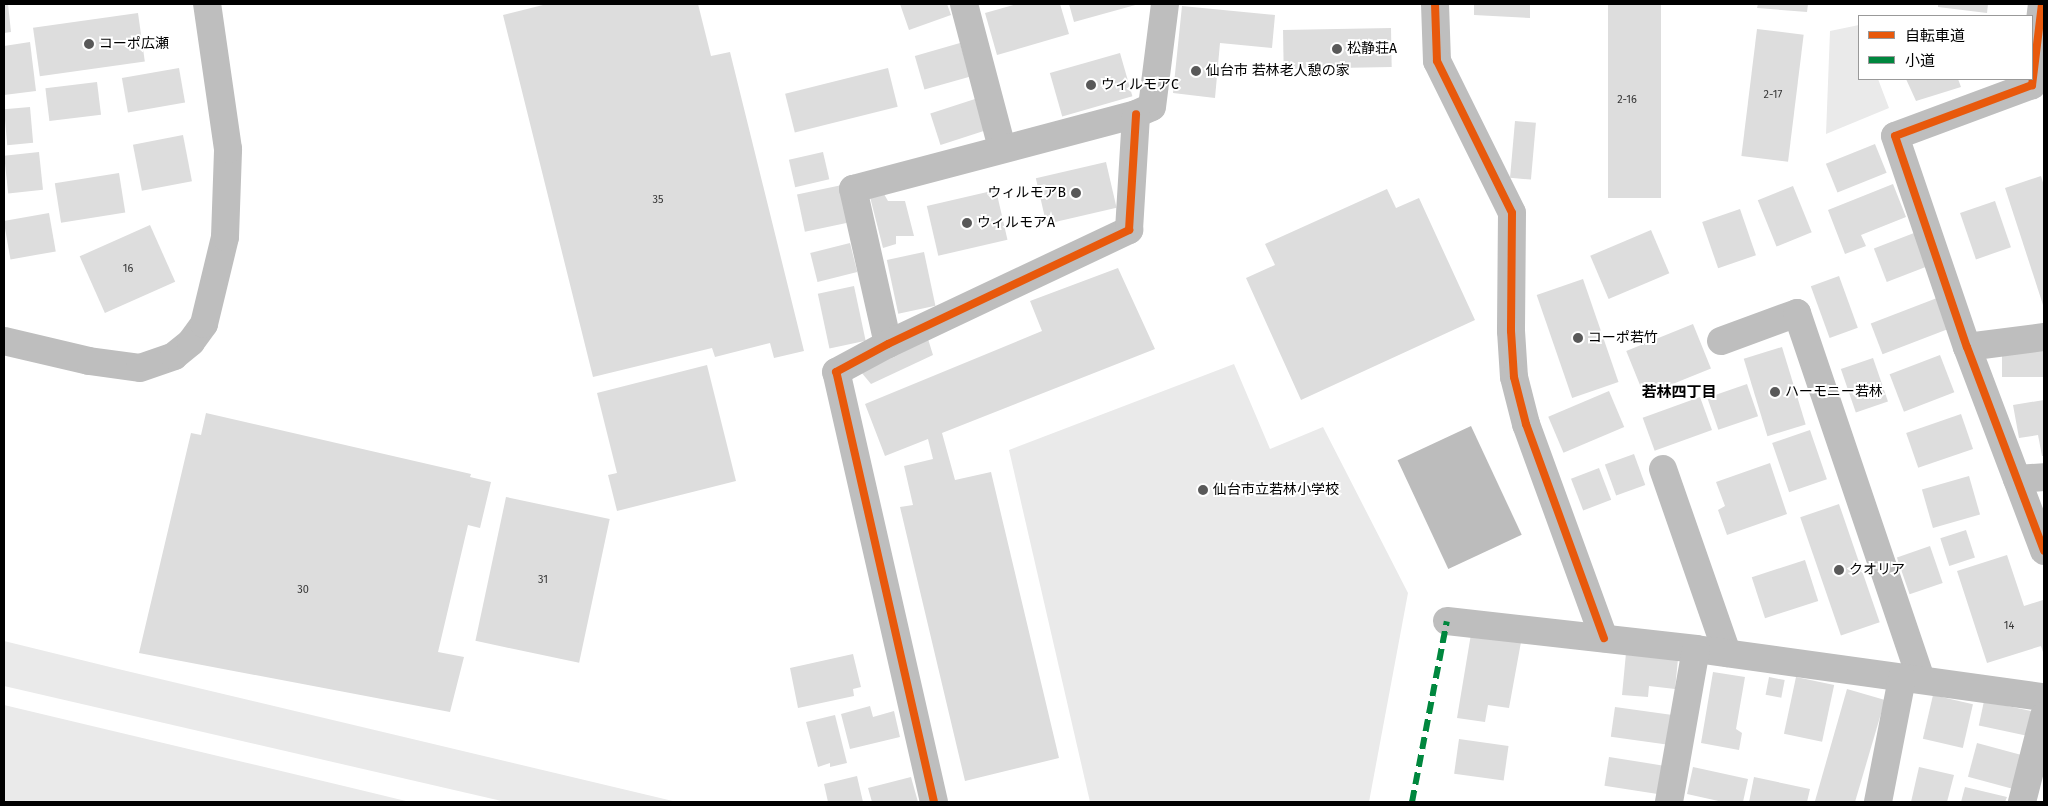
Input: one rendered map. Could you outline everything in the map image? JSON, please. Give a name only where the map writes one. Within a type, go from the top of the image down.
[{"type":"street","points":[[4,341],[89,361],[140,368],[174,356],[191,342],[204,324],[225,237],[228,149],[207,4]]},
{"type":"street","points":[[964,4],[1002,148]]},
{"type":"street","points":[[888,344],[853,189],[1136,114],[1152,107],[1165,4]]},
{"type":"street","points":[[1435,4],[1437,61],[1512,213],[1511,330],[1514,377],[1526,424],[1604,638]]},
{"type":"street","points":[[2033,77],[2042,4]]},
{"type":"street","points":[[2033,80],[2032,85],[1895,136],[1967,347],[2044,551]]},
{"type":"street","points":[[934,802],[836,372],[888,344],[1129,230],[1136,114]]},
{"type":"street","points":[[1721,341],[1797,313],[1911,679],[1878,802]]},
{"type":"street","points":[[1967,347],[2044,337]]},
{"type":"street","points":[[1663,469],[1727,653]]},
{"type":"street","points":[[2017,479],[2044,477]]},
{"type":"street","points":[[1447,621],[1696,649],[2044,697]]},
{"type":"street","points":[[1669,802],[1696,649]]},
{"type":"street","points":[[2022,802],[2044,716]]},
{"type":"shaded area","points":[[1858,25],[1858,80],[1878,80],[1889,108],[1826,134],[1830,31]]},
{"type":"shaded area","points":[[1234,364],[1270,449],[1323,427],[1408,593],[1369,802],[1090,802],[1009,450]]},
{"type":"shaded area","points":[[1471,426],[1522,535],[1448,569],[1398,460]]},
{"type":"shaded area","points":[[4,641],[677,802],[506,802],[4,686]]},
{"type":"shaded area","points":[[4,705],[348,787],[410,802],[4,802]]},
{"type":"building","points":[[4,4],[8,4],[11,32],[4,33]]},
{"type":"building","points":[[547,4],[698,4],[711,56],[730,52],[804,351],[774,358],[770,343],[715,357],[712,348],[593,377],[503,15]]},
{"type":"building","points":[[900,4],[947,4],[951,15],[909,30]]},
{"type":"building","points":[[1017,4],[1060,4],[1069,34],[997,55],[985,13]]},
{"type":"building","points":[[1069,4],[1139,4],[1074,22]]},
{"type":"building","points":[[1474,4],[1530,4],[1530,18],[1474,15]]},
{"type":"building","points":[[1608,4],[1661,4],[1661,198],[1608,198]]},
{"type":"building","points":[[1758,4],[1808,4],[1807,12],[1757,8]]},
{"type":"building","points":[[1938,4],[1988,4],[1987,13],[1938,7]]},
{"type":"building","name":"仙台市 若林老人憩の家","points":[[1182,6],[1275,15],[1272,48],[1220,43],[1215,98],[1173,93]]},
{"type":"building","name":"コーポ広瀬","points":[[138,13],[145,62],[40,76],[33,28]]},
{"type":"building","name":"松静荘A","points":[[1391,28],[1392,67],[1284,69],[1283,30]]},
{"type":"building","points":[[1757,29],[1804,35],[1788,162],[1741,156]]},
{"type":"building","points":[[30,42],[36,91],[4,95],[4,46]]},
{"type":"building","points":[[960,43],[970,77],[924,90],[915,56]]},
{"type":"building","name":"ウィルモアC","points":[[1120,53],[1132,96],[1062,116],[1050,73]]},
{"type":"building","points":[[179,68],[185,102],[128,113],[122,78]]},
{"type":"building","points":[[888,68],[898,107],[795,132],[785,94]]},
{"type":"building","points":[[1906,80],[1958,80],[1961,87],[1916,101]]},
{"type":"building","points":[[97,82],[101,115],[49,121],[45,88]]},
{"type":"building","points":[[975,99],[985,130],[940,145],[930,114]]},
{"type":"building","points":[[30,107],[33,143],[7,145],[4,109]]},
{"type":"building","points":[[1515,121],[1536,123],[1531,180],[1510,178]]},
{"type":"building","points":[[183,135],[192,181],[142,191],[133,145]]},
{"type":"building","points":[[1875,144],[1887,173],[1837,193],[1826,164]]},
{"type":"building","points":[[39,152],[43,190],[8,193],[4,156]]},
{"type":"building","points":[[823,152],[829,179],[795,187],[789,160]]},
{"type":"building","name":"ウィルモアB","points":[[1106,162],[1117,208],[1046,224],[1036,178]]},
{"type":"building","points":[[119,173],[125,213],[61,223],[55,183]]},
{"type":"building","points":[[2041,176],[2044,186],[2044,308],[2005,188]]},
{"type":"building","points":[[1893,184],[1906,217],[1861,235],[1866,246],[1845,254],[1828,210]]},
{"type":"building","points":[[842,185],[850,222],[805,232],[797,195]]},
{"type":"building","points":[[1793,186],[1812,232],[1776,247],[1758,200]]},
{"type":"building","points":[[1387,189],[1396,208],[1419,198],[1475,320],[1301,400],[1246,278],[1275,265],[1265,244]]},
{"type":"building","name":"ウィルモアA","points":[[996,190],[1007,240],[938,256],[927,206]]},
{"type":"building","points":[[884,194],[888,201],[905,201],[914,236],[896,236],[896,244],[883,248],[870,197]]},
{"type":"building","points":[[1995,201],[2011,247],[1976,259],[1960,213]]},
{"type":"building","points":[[1740,209],[1756,255],[1718,268],[1702,222]]},
{"type":"building","points":[[49,213],[56,251],[10,259],[4,221]]},
{"type":"building","points":[[150,225],[175,282],[105,313],[80,256]]},
{"type":"building","points":[[1651,230],[1669,273],[1609,299],[1590,256]]},
{"type":"building","points":[[1914,233],[1927,267],[1887,282],[1874,248]]},
{"type":"building","points":[[850,243],[857,272],[817,282],[810,253]]},
{"type":"building","points":[[924,252],[935,306],[898,314],[887,260]]},
{"type":"building","points":[[1118,268],[1155,349],[942,433],[955,480],[991,472],[1059,758],[965,781],[900,507],[913,505],[904,466],[933,459],[928,439],[885,456],[865,404],[1042,331],[1030,301]]},
{"type":"building","points":[[1839,276],[1858,328],[1830,338],[1811,286]]},
{"type":"building","name":"コーポ若竹","points":[[1583,279],[1618,382],[1572,398],[1537,295]]},
{"type":"building","points":[[854,286],[866,341],[829,348],[818,294]]},
{"type":"building","points":[[1937,298],[1949,329],[1883,354],[1871,323]]},
{"type":"building","points":[[1693,324],[1711,369],[1644,395],[1626,351]]},
{"type":"building","points":[[928,339],[933,355],[871,384],[861,372]]},
{"type":"building","name":"ハーモニー若林","points":[[1782,347],[1806,424],[1767,436],[1744,359]]},
{"type":"building","points":[[2002,347],[2044,347],[2044,377],[2002,377]]},
{"type":"building","points":[[1940,355],[1954,392],[1904,412],[1890,374]]},
{"type":"building","points":[[1873,358],[1888,401],[1856,413],[1841,369]]},
{"type":"building","points":[[707,365],[736,481],[617,511],[608,475],[617,473],[597,393]]},
{"type":"building","points":[[1747,384],[1758,416],[1718,430],[1707,398]]},
{"type":"building","points":[[1609,391],[1624,427],[1563,453],[1548,417]]},
{"type":"building","points":[[1700,397],[1712,430],[1655,451],[1643,418]]},
{"type":"building","points":[[2044,400],[2044,456],[2042,456],[2038,435],[2019,438],[2013,405]]},
{"type":"building","points":[[206,413],[471,474],[470,477],[491,482],[480,528],[468,525],[438,652],[464,657],[450,712],[139,653],[191,433],[201,435]]},
{"type":"building","points":[[1961,414],[1973,449],[1918,468],[1906,433]]},
{"type":"building","points":[[1810,430],[1827,479],[1789,492],[1772,443]]},
{"type":"building","points":[[1634,454],[1645,485],[1616,496],[1605,465]]},
{"type":"building","points":[[1770,463],[1787,514],[1727,535],[1718,510],[1725,506],[1716,482]]},
{"type":"building","points":[[1599,468],[1611,500],[1583,510],[1571,479]]},
{"type":"building","points":[[1969,476],[1980,514],[1933,528],[1922,490]]},
{"type":"building","points":[[506,497],[610,519],[579,663],[475,641]]},
{"type":"building","name":"クオリア","points":[[1839,504],[1880,622],[1841,636],[1800,517]]},
{"type":"building","points":[[1966,530],[1975,558],[1949,566],[1940,538]]},
{"type":"building","points":[[1930,546],[1943,583],[1910,594],[1897,557]]},
{"type":"building","points":[[2007,555],[2024,606],[2043,600],[2044,655],[2041,646],[1987,663],[1957,571]]},
{"type":"building","points":[[1805,560],[1818,601],[1765,618],[1752,577]]},
{"type":"building","points":[[1471,634],[1521,642],[1509,708],[1488,705],[1485,722],[1457,718]]},
{"type":"building","points":[[1626,653],[1678,659],[1675,689],[1649,686],[1648,697],[1622,695]]},
{"type":"building","points":[[853,654],[861,687],[853,689],[854,696],[798,708],[790,668]]},
{"type":"building","points":[[1713,672],[1745,677],[1736,729],[1742,733],[1739,750],[1701,743]]},
{"type":"building","points":[[1769,677],[1785,680],[1781,698],[1766,695]]},
{"type":"building","points":[[1796,677],[1834,685],[1822,742],[1784,734]]},
{"type":"building","points":[[1847,689],[1885,700],[1855,802],[1815,801]]},
{"type":"building","points":[[1933,695],[1973,704],[1963,748],[1923,739]]},
{"type":"building","points":[[1984,701],[2031,711],[2026,735],[1979,725]]},
{"type":"building","points":[[870,706],[873,717],[894,711],[900,737],[850,749],[841,714]]},
{"type":"building","points":[[1615,707],[1672,715],[1668,745],[1611,737]]},
{"type":"building","points":[[835,715],[847,763],[830,767],[830,763],[818,767],[806,722]]},
{"type":"building","points":[[1459,739],[1509,746],[1504,781],[1454,774]]},
{"type":"building","points":[[1977,743],[2022,755],[2013,789],[1968,777]]},
{"type":"building","points":[[1609,757],[1665,766],[1661,795],[1604,786]]},
{"type":"building","points":[[1693,767],[1748,779],[1743,802],[1723,802],[1687,794]]},
{"type":"building","points":[[1919,767],[1954,775],[1947,802],[1911,802]]},
{"type":"building","points":[[857,776],[863,802],[828,802],[824,784]]},
{"type":"building","points":[[911,777],[918,802],[872,802],[868,788]]},
{"type":"building","points":[[1754,777],[1810,789],[1807,802],[1749,802]]},
{"type":"building","points":[[1965,787],[2007,797],[2005,802],[1961,802]]},
{"type":"marked path","points":[[1412,802],[1447,621]]},
{"type":"cycle path","points":[[1435,4],[1437,61],[1512,213],[1511,331],[1514,377],[1526,424],[1604,638]]},
{"type":"cycle path","points":[[2033,77],[2042,4]]},
{"type":"cycle path","points":[[2033,80],[2032,85],[1895,136],[1967,347],[2044,551]]},
{"type":"cycle path","points":[[934,802],[836,372],[888,344],[1129,230],[1136,114]]},
{"type":"place","name":"コーポ広瀬","points":[[89,44]]},
{"type":"place","name":"松静荘A","points":[[1337,49]]},
{"type":"place","name":"仙台市 若林老人憩の家","points":[[1196,71]]},
{"type":"place","name":"ウィルモアC","points":[[1091,85]]},
{"type":"place","name":"ウィルモアB","points":[[1076,193]]},
{"type":"place","name":"ウィルモアA","points":[[967,223]]},
{"type":"place","name":"コーポ若竹","points":[[1578,338]]},
{"type":"place","name":"ハーモニー若林","points":[[1775,392]]},
{"type":"place","name":"仙台市立若林小学校","points":[[1203,490]]},
{"type":"place","name":"クオリア","points":[[1839,570]]},
{"type":"district","name":"若林四丁目","points":[[1679,393]]}]
